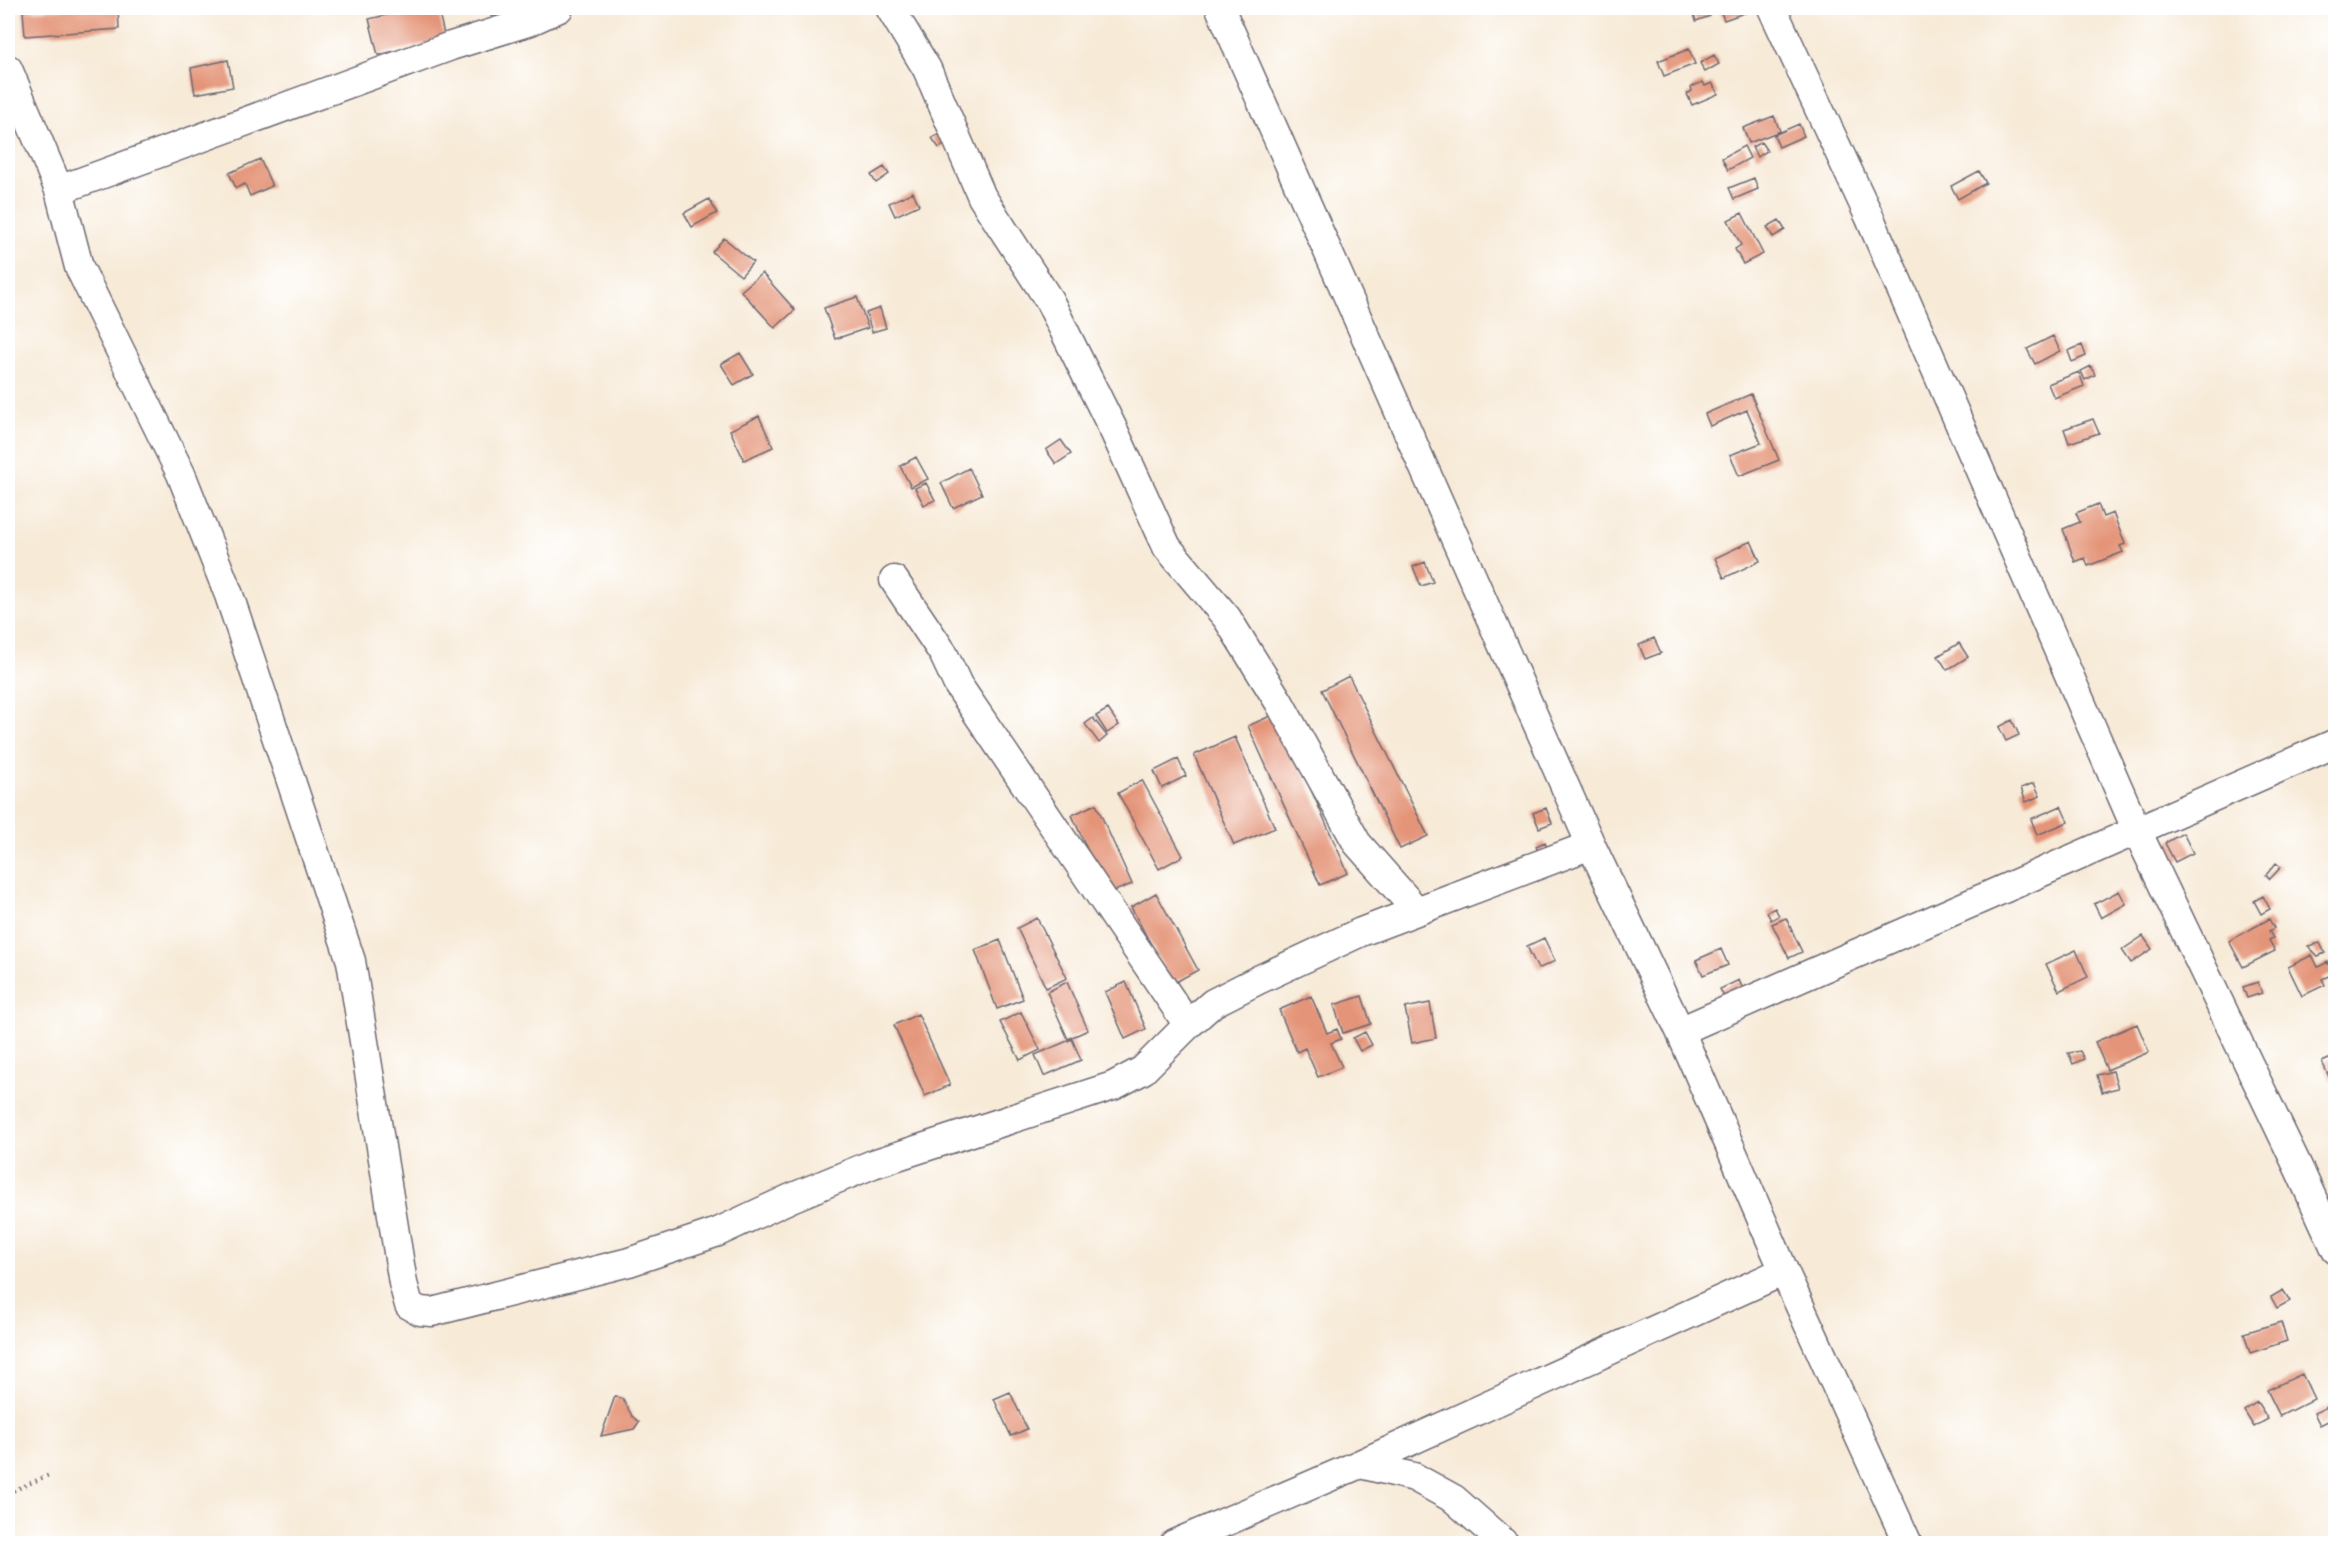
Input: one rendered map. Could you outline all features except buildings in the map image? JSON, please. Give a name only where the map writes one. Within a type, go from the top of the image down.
[{"type":"street","points":[[58,190],[451,46],[528,22],[559,8]]},
{"type":"street","points":[[890,8],[927,69],[982,197],[1049,300],[1114,431],[1167,547],[1227,618],[1279,702],[1358,843],[1416,910]]},
{"type":"street","points":[[1220,8],[1591,845],[1680,1031],[1784,1271],[1908,1544]]},
{"type":"street","points":[[1772,8],[1869,216],[2137,831],[2336,1250]]},
{"type":"street","points":[[8,69],[58,190],[79,267],[181,474],[229,595],[351,961],[403,1283],[409,1305],[420,1311],[432,1311],[481,1301],[629,1262],[718,1232],[791,1198],[873,1164],[1113,1086],[1143,1070],[1213,1003],[1360,932],[1591,845]]},
{"type":"street","points":[[894,580],[943,653],[958,685],[1188,1025]]},
{"type":"street","points":[[1680,1031],[2336,742]]},
{"type":"street","points":[[1174,1544],[1360,1464],[1784,1271]]},
{"type":"street","points":[[1360,1464],[1414,1477],[1454,1499],[1504,1544]]},
{"type":"path","points":[[8,1493],[49,1475]]}]
